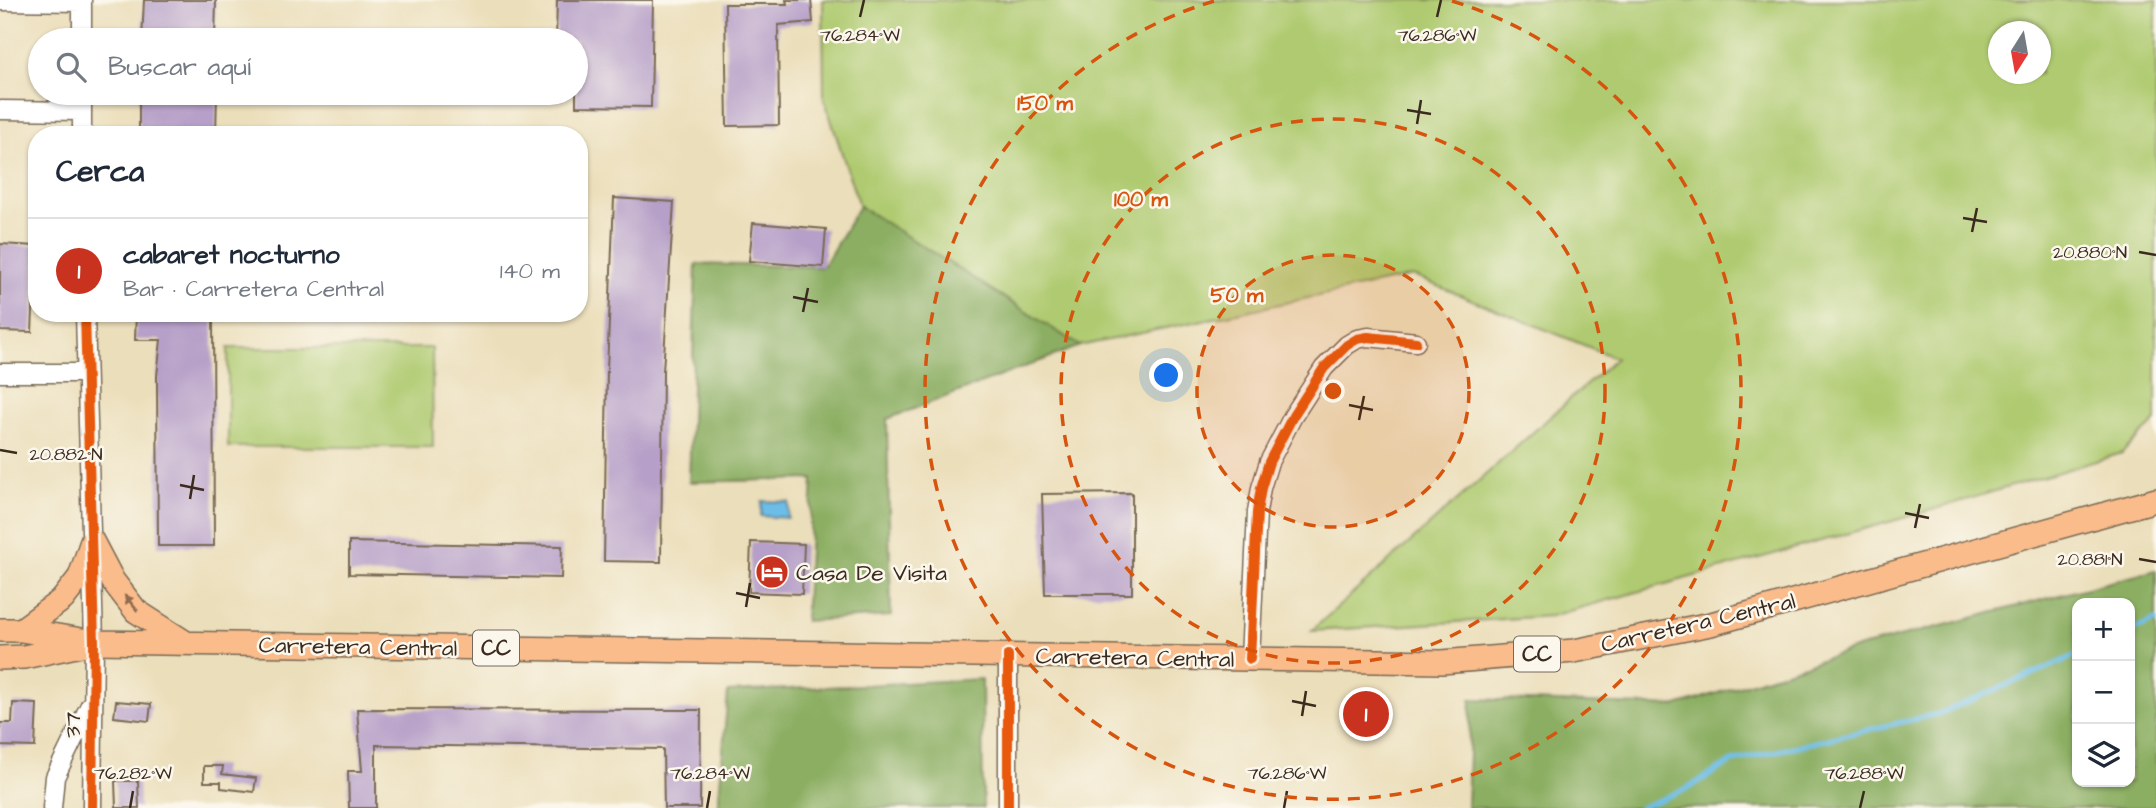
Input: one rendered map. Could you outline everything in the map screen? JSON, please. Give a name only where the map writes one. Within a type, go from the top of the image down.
[{"type":"main road","name":"Carretera Central","points":[[10,630],[94,642],[1442,662],[1574,651],[1711,624],[2156,500]]},
{"type":"main road","points":[[10,630],[63,599],[80,577],[92,541]]},
{"type":"main road","points":[[92,541],[113,581],[136,611],[186,643]]},
{"type":"main road","name":"Carretera Central","points":[[0,657],[24,657],[94,642]]},
{"type":"street","points":[[0,1],[82,1],[82,28]]},
{"type":"street","points":[[82,105],[82,126]]},
{"type":"street","points":[[0,110],[82,111]]},
{"type":"street","name":"37","points":[[85,322],[94,642],[92,808]]},
{"type":"street","points":[[1250,659],[1255,543],[1261,488],[1269,462],[1324,368],[1347,345],[1368,337],[1416,342]]},
{"type":"street","points":[[0,373],[86,373]]},
{"type":"street","points":[[1008,655],[1008,808]]},
{"type":"street","name":"37","points":[[52,808],[52,784],[93,699]]},
{"type":"green space","points":[[823,0],[2156,0],[2156,421],[2122,453],[1932,510],[1551,616],[1311,631],[1616,358],[1413,276],[1080,346],[859,206],[824,98]]},
{"type":"green space","points":[[859,206],[1080,346],[887,419],[891,616],[805,621],[813,479],[689,482],[696,264],[823,267]]},
{"type":"green space","points":[[228,348],[432,348],[433,447],[228,447]]},
{"type":"green space","points":[[2156,570],[2156,808],[1467,808],[1471,699],[1677,706],[1861,647]]},
{"type":"green space","points":[[982,679],[983,808],[718,808],[728,692]]},
{"type":"water","points":[[762,501],[789,502],[788,518],[761,516]]},
{"type":"building","points":[[144,0],[216,0],[215,28],[143,28]]},
{"type":"building","points":[[557,0],[653,0],[651,107],[576,106],[588,105],[588,28],[556,28]]},
{"type":"building","points":[[786,0],[811,0],[813,22],[778,25],[779,125],[727,126],[725,4],[787,4]]},
{"type":"building","points":[[139,105],[217,105],[216,126],[139,126]]},
{"type":"building","points":[[614,198],[674,202],[663,371],[661,562],[604,561],[607,370]]},
{"type":"building","points":[[753,223],[826,229],[823,267],[749,261]]},
{"type":"building","points":[[0,244],[28,246],[28,322],[32,322],[32,332],[0,331]]},
{"type":"building","points":[[136,322],[213,322],[214,546],[158,546],[157,376],[161,340],[135,340]]},
{"type":"building","points":[[1132,493],[1132,594],[1045,594],[1042,494]]},
{"type":"building","points":[[349,542],[562,546],[561,578],[349,574]]},
{"type":"building","points":[[751,542],[804,544],[802,594],[749,592]]},
{"type":"building","points":[[116,701],[151,704],[149,721],[114,717]]},
{"type":"building","points":[[13,703],[37,704],[35,747],[0,746],[0,723],[12,723]]},
{"type":"building","points":[[357,709],[701,710],[700,808],[664,808],[663,749],[376,745],[376,808],[349,808],[348,771],[362,771]]},
{"type":"building","points":[[204,766],[223,766],[222,774],[256,778],[254,792],[221,788],[221,782],[204,782]]},
{"type":"building","points":[[115,781],[138,781],[139,808],[116,808]]},
{"type":"waterway","points":[[2135,630],[2156,620]]},
{"type":"waterway","points":[[1640,808],[1688,788],[1733,761],[1941,713],[2072,657]]},
{"type":"cycle path","points":[[85,322],[94,642],[92,808]]},
{"type":"cycle path","points":[[1250,659],[1257,512],[1261,488],[1269,462],[1293,416],[1324,368],[1347,345],[1368,337],[1416,342]]},
{"type":"cycle path","points":[[1008,655],[1008,808]]},
{"type":"place","name":"Casa De Visita","points":[[772,572]]},
{"type":"place","name":"cabaret nocturno","points":[[1366,714]]}]
